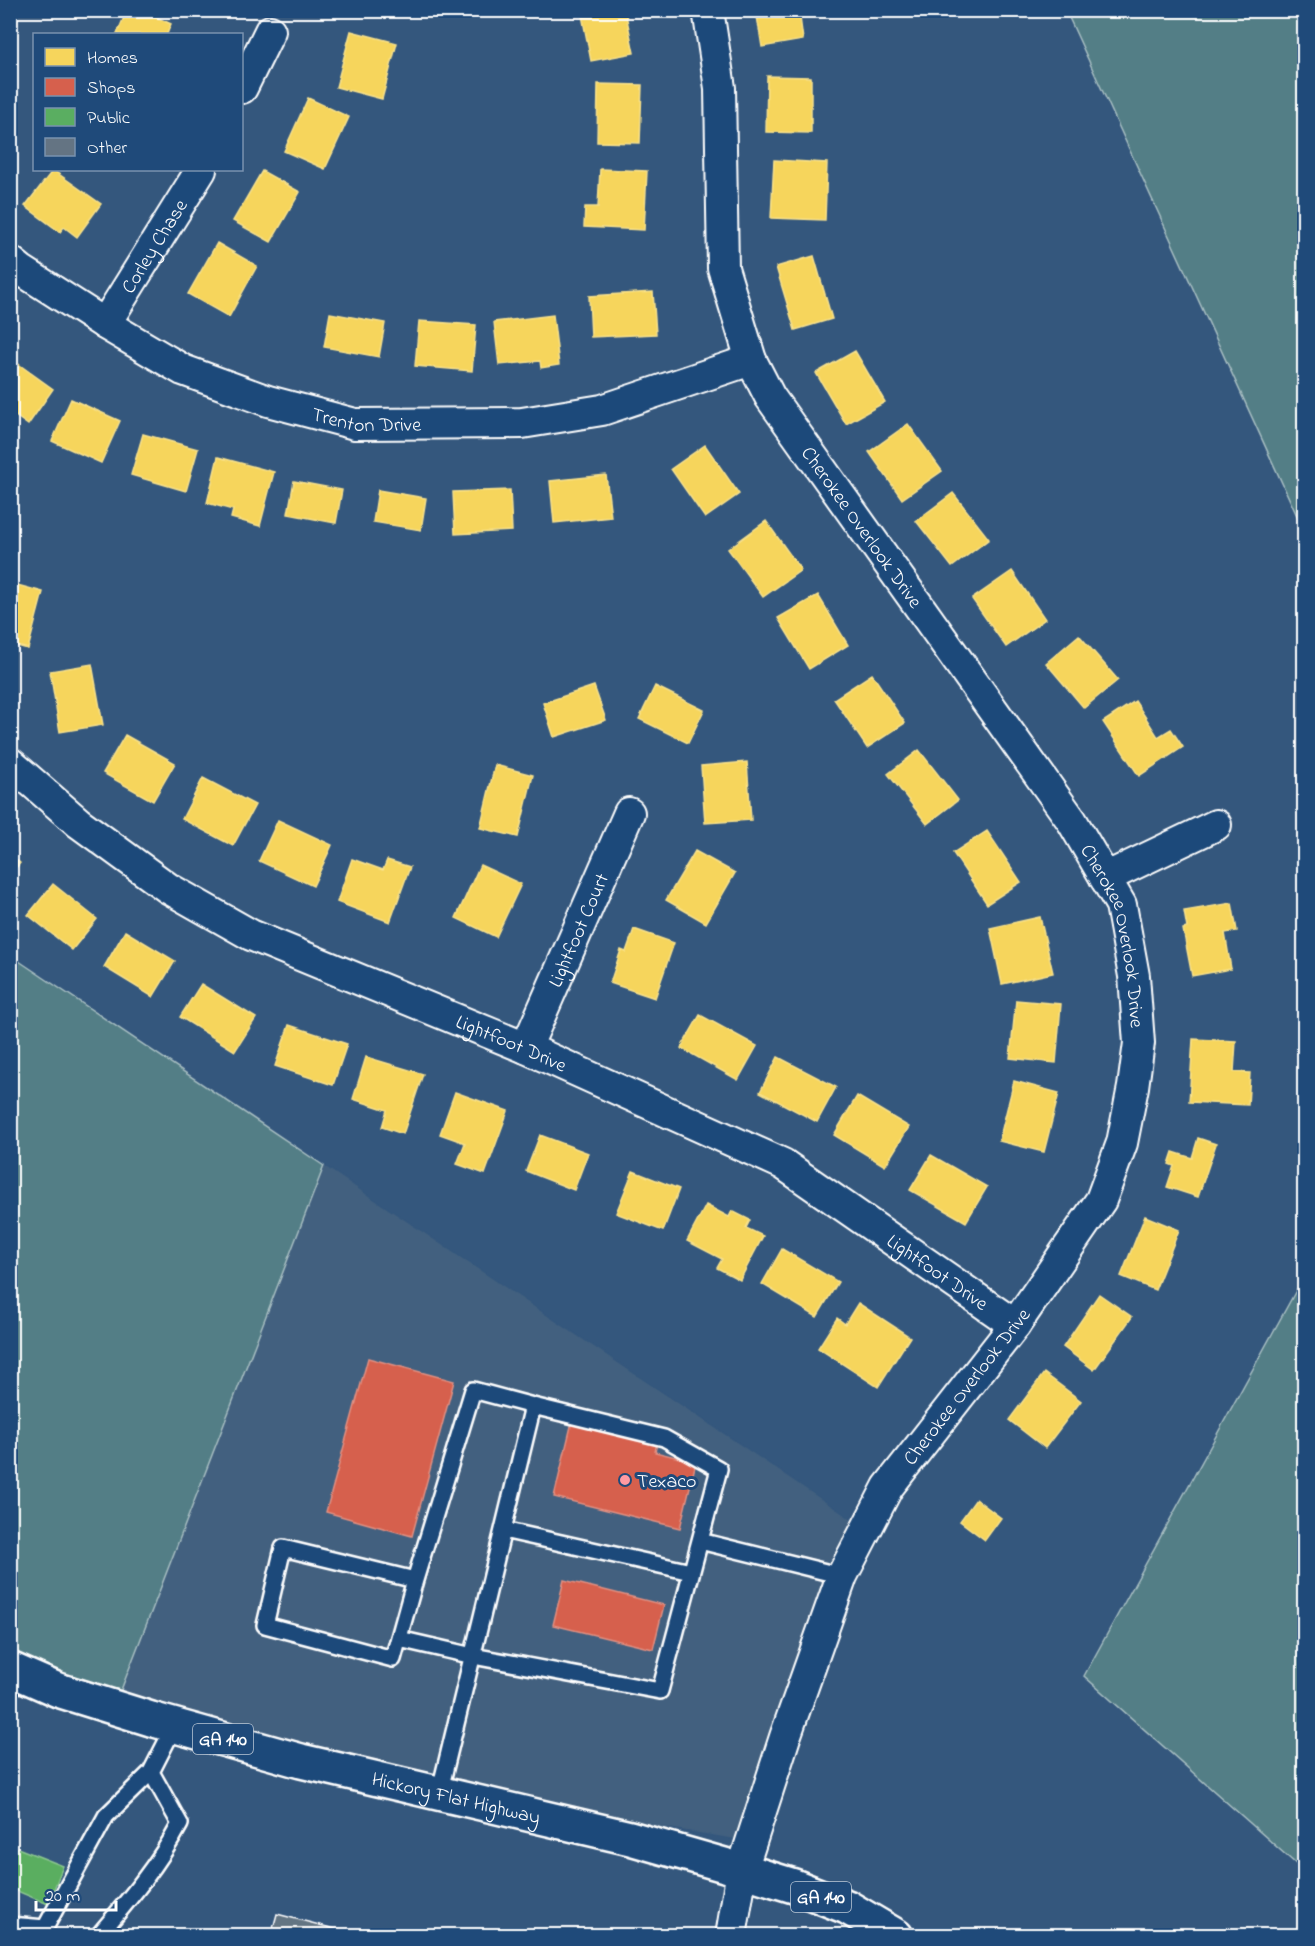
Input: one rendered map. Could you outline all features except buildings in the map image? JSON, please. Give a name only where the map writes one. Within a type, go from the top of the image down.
[{"type":"main road","name":"Hickory Flat Highway","points":[[10,1669],[58,1690],[301,1761],[630,1838],[742,1870],[794,1886],[847,1907],[896,1935]]},
{"type":"street","name":"Cherokee Overlook Drive","points":[[708,10],[720,88],[723,268],[751,360],[770,397],[1072,821],[1121,905],[1134,976],[1138,1043],[1133,1087],[1122,1143],[1101,1200],[1015,1325],[888,1487],[842,1576],[742,1870],[731,1935]]},
{"type":"street","points":[[243,86],[270,31]]},
{"type":"street","name":"Corley Chase","points":[[105,324],[200,171]]},
{"type":"street","name":"Trenton Drive","points":[[10,261],[105,324],[183,370],[268,401],[355,424],[522,423],[602,410],[751,360]]},
{"type":"street","name":"Lightfoot Drive","points":[[10,763],[79,823],[168,888],[251,935],[526,1048],[783,1164],[1015,1325]]},
{"type":"street","name":"Lightfoot Court","points":[[526,1048],[629,813]]},
{"type":"street","points":[[1105,878],[1216,825]]},
{"type":"lane","points":[[399,1638],[473,1656],[660,1691],[719,1469],[664,1438],[473,1390],[415,1580],[393,1659],[265,1625],[283,1548],[415,1580]]},
{"type":"lane","points":[[439,1794],[533,1406]]},
{"type":"lane","points":[[503,1530],[691,1572]]},
{"type":"lane","points":[[700,1541],[842,1576]]},
{"type":"lane","points":[[10,1925],[45,1928],[106,1816],[151,1772],[175,1725]]},
{"type":"lane","points":[[98,1935],[128,1900],[180,1824],[151,1772]]},
{"type":"shaded area","points":[[324,1166],[876,1536],[742,1840],[320,1771],[114,1708]]},
{"type":"green space","points":[[1066,11],[1304,11],[1304,531]]},
{"type":"green space","points":[[10,955],[324,1166],[114,1708],[11,1680]]},
{"type":"green space","points":[[1304,1276],[1304,1871],[1084,1676]]},
{"type":"place","name":"Texaco","points":[[625,1480]]}]
